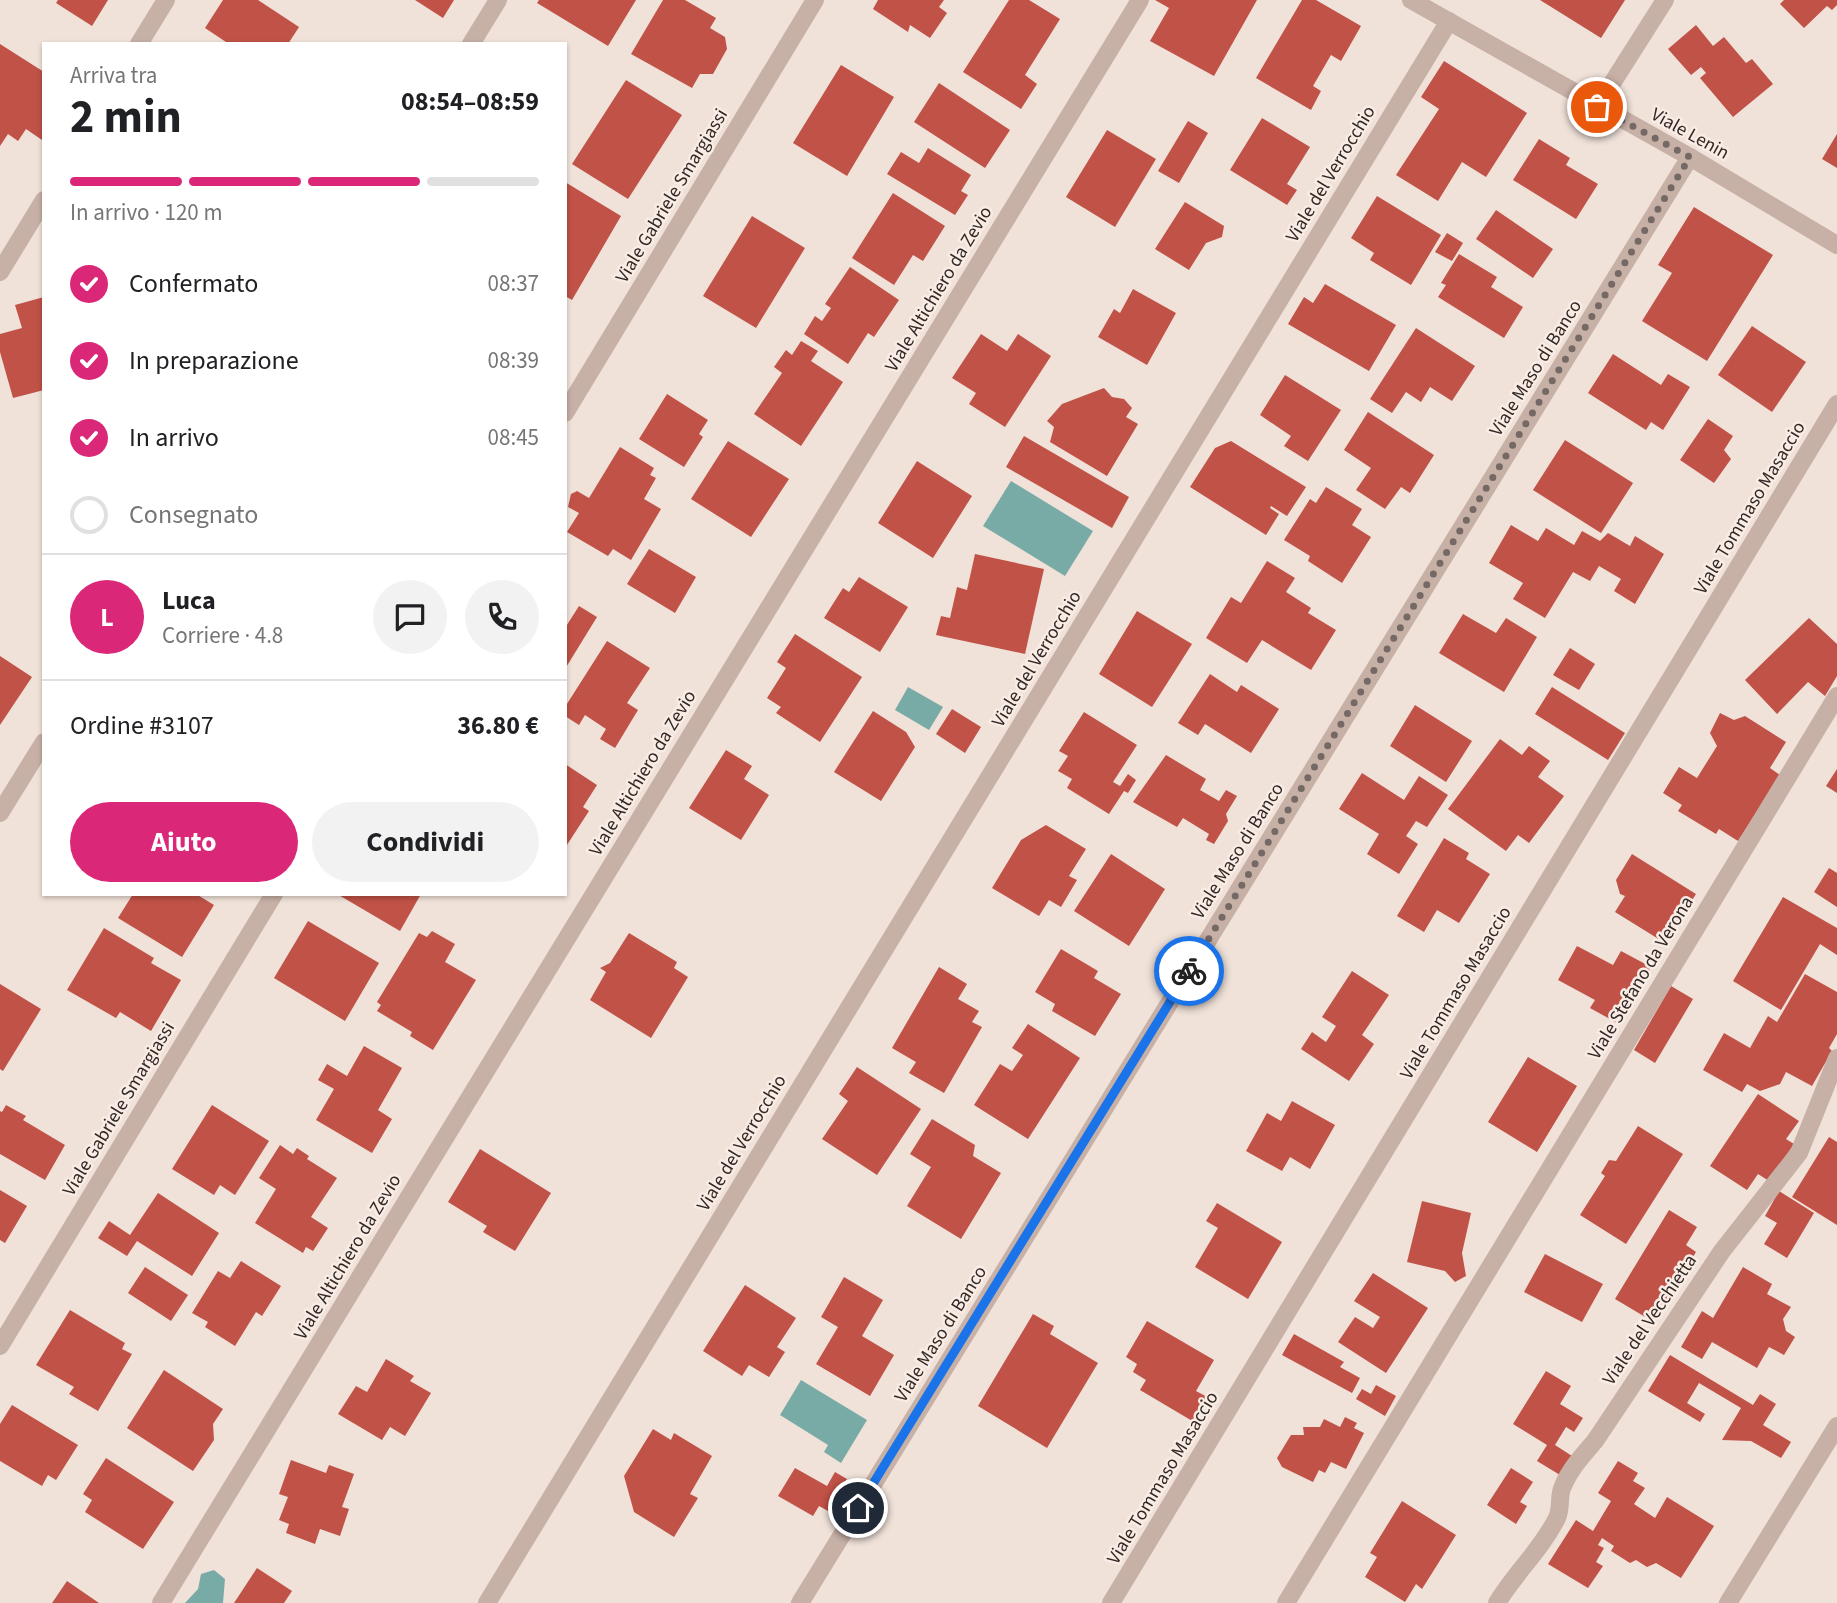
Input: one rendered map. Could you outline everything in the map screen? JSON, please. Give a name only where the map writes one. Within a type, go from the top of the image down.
[{"type":"street","points":[[140,42],[166,0]]},
{"type":"street","points":[[472,42],[498,0]]},
{"type":"street","name":"Viale Gabriele Smargiassi","points":[[567,410],[816,0]]},
{"type":"street","name":"Viale Altichiero da Zevio","points":[[161,1603],[1140,0]]},
{"type":"street","name":"Viale Lenin","points":[[1411,0],[1690,157],[1837,245]]},
{"type":"street","points":[[1597,107],[1665,0]]},
{"type":"street","name":"Viale del Verrocchio","points":[[486,1603],[1449,21]]},
{"type":"street","name":"Viale Maso di Banco","points":[[800,1603],[1690,157]]},
{"type":"street","points":[[0,272],[42,204]]},
{"type":"street","name":"Viale Tommaso Masaccio","points":[[1111,1603],[1837,404]]},
{"type":"street","name":"Viale Stefano da Verona","points":[[1286,1603],[1837,696]]},
{"type":"street","points":[[0,813],[42,745]]},
{"type":"street","name":"Viale Gabriele Smargiassi","points":[[0,1346],[273,896]]},
{"type":"street","name":"Viale del Vecchietta","points":[[1497,1603],[1556,1518],[1561,1504],[1561,1488],[1573,1469],[1595,1441],[1722,1251],[1799,1153],[1837,1058]]},
{"type":"street","points":[[1728,1603],[1837,1426]]},
{"type":"water","points":[[1011,481],[1093,531],[1065,576],[983,526]]},
{"type":"water","points":[[908,687],[943,707],[929,730],[895,710]]},
{"type":"water","points":[[801,1380],[867,1420],[841,1463],[824,1452],[828,1445],[780,1415]]},
{"type":"water","points":[[214,1570],[225,1579],[223,1603],[185,1603],[198,1589],[201,1574]]},
{"type":"building","points":[[58,0],[108,0],[92,26],[56,3]]},
{"type":"building","points":[[223,0],[258,0],[299,27],[289,42],[226,42],[205,28]]},
{"type":"building","points":[[415,0],[454,0],[443,18]]},
{"type":"building","points":[[539,0],[636,0],[608,46],[537,3]]},
{"type":"building","points":[[663,0],[685,0],[716,18],[710,28],[725,37],[727,49],[713,74],[700,74],[692,88],[631,54]]},
{"type":"building","points":[[878,0],[944,0],[939,7],[947,13],[930,38],[910,25],[908,32],[873,9]]},
{"type":"building","points":[[1009,0],[1029,0],[1060,19],[1025,75],[1037,84],[1021,109],[963,72]]},
{"type":"building","points":[[1155,0],[1257,0],[1214,76],[1150,41],[1169,8]]},
{"type":"building","points":[[1302,0],[1316,0],[1361,26],[1341,61],[1331,55],[1313,86],[1321,91],[1311,110],[1256,78]]},
{"type":"building","points":[[1540,0],[1625,0],[1601,38]]},
{"type":"building","points":[[1784,0],[1837,0],[1837,5],[1832,10],[1827,6],[1804,28],[1780,4]]},
{"type":"building","points":[[1696,25],[1713,46],[1724,37],[1746,63],[1752,59],[1773,84],[1733,117],[1700,78],[1706,73],[1701,67],[1691,75],[1668,49]]},
{"type":"building","points":[[0,44],[42,71],[42,140],[26,129],[18,141],[8,134],[0,146]]},
{"type":"building","points":[[1444,61],[1527,113],[1486,177],[1462,162],[1438,201],[1396,175],[1439,109],[1421,97]]},
{"type":"building","points":[[841,65],[894,97],[847,176],[793,143]]},
{"type":"building","points":[[626,80],[682,115],[628,199],[572,164]]},
{"type":"building","points":[[939,83],[1010,130],[985,168],[914,122]]},
{"type":"building","points":[[1262,118],[1310,147],[1287,184],[1297,190],[1287,205],[1230,170]]},
{"type":"building","points":[[1188,121],[1208,133],[1179,183],[1158,171]]},
{"type":"building","points":[[1107,130],[1156,159],[1115,227],[1066,197]]},
{"type":"building","points":[[1837,134],[1837,168],[1822,159]]},
{"type":"building","points":[[1539,139],[1570,158],[1566,165],[1598,184],[1576,219],[1513,180]]},
{"type":"building","points":[[928,148],[971,175],[961,191],[968,195],[955,215],[887,174],[901,152],[919,163]]},
{"type":"building","points":[[567,183],[621,216],[572,300],[567,297]]},
{"type":"building","points":[[893,193],[945,226],[923,261],[913,255],[894,285],[852,258]]},
{"type":"building","points":[[1377,196],[1441,235],[1411,285],[1370,260],[1374,253],[1351,238]]},
{"type":"building","points":[[1185,202],[1224,226],[1222,237],[1206,243],[1189,270],[1155,249]]},
{"type":"building","points":[[1694,207],[1773,255],[1707,361],[1642,321],[1672,273],[1658,265]]},
{"type":"building","points":[[1496,210],[1553,249],[1533,278],[1476,239]]},
{"type":"building","points":[[752,216],[805,248],[756,328],[703,296]]},
{"type":"building","points":[[1447,233],[1463,243],[1452,261],[1435,252]]},
{"type":"building","points":[[1459,254],[1497,277],[1491,287],[1523,307],[1504,338],[1438,297],[1446,285],[1441,283]]},
{"type":"building","points":[[850,267],[899,300],[874,337],[868,333],[848,364],[804,334],[815,316],[822,321],[831,308],[825,304]]},
{"type":"building","points":[[1325,284],[1396,325],[1369,371],[1288,324],[1304,297],[1313,303]]},
{"type":"building","points":[[1133,289],[1176,313],[1147,365],[1098,337],[1114,309],[1120,313]]},
{"type":"building","points":[[42,298],[42,391],[13,398],[0,352],[0,334],[22,328],[15,305]]},
{"type":"building","points":[[1752,326],[1806,362],[1772,412],[1718,375]]},
{"type":"building","points":[[1416,328],[1475,366],[1452,401],[1430,387],[1421,402],[1406,392],[1392,413],[1370,399]]},
{"type":"building","points":[[981,334],[1007,351],[1018,334],[1051,356],[1005,427],[969,404],[976,393],[952,378]]},
{"type":"building","points":[[801,341],[818,351],[811,361],[843,382],[801,446],[754,414],[782,373],[774,367],[786,350],[792,355]]},
{"type":"building","points":[[1613,354],[1661,385],[1668,374],[1690,387],[1663,430],[1651,422],[1646,430],[1588,393]]},
{"type":"building","points":[[1285,375],[1341,410],[1308,461],[1284,446],[1291,436],[1260,415]]},
{"type":"building","points":[[1104,388],[1112,397],[1124,399],[1132,408],[1126,417],[1138,424],[1107,476],[1050,442],[1054,427],[1047,421],[1062,404]]},
{"type":"building","points":[[667,394],[708,420],[699,434],[703,437],[684,467],[639,439]]},
{"type":"building","points":[[1368,412],[1434,455],[1410,493],[1401,487],[1385,509],[1356,490],[1371,468],[1344,450]]},
{"type":"building","points":[[1708,419],[1733,436],[1724,450],[1731,459],[1714,483],[1680,460]]},
{"type":"building","points":[[1024,436],[1129,497],[1112,528],[1006,467]]},
{"type":"building","points":[[1565,440],[1633,483],[1601,533],[1533,490]]},
{"type":"building","points":[[728,441],[789,479],[751,537],[691,499]]},
{"type":"building","points":[[1231,441],[1306,487],[1287,516],[1271,506],[1270,508],[1279,514],[1266,535],[1190,487],[1215,448]]},
{"type":"building","points":[[620,447],[654,468],[650,475],[656,478],[644,499],[661,509],[631,560],[613,549],[608,556],[567,532],[579,513],[568,507],[571,494],[577,491],[589,498]]},
{"type":"building","points":[[917,461],[972,496],[933,558],[878,523]]},
{"type":"building","points":[[1326,487],[1362,509],[1352,525],[1371,537],[1342,583],[1308,561],[1310,556],[1284,540],[1310,499],[1316,503]]},
{"type":"building","points":[[1511,525],[1538,541],[1546,528],[1574,545],[1582,531],[1600,541],[1608,533],[1630,546],[1635,536],[1664,554],[1635,604],[1614,591],[1621,579],[1599,566],[1590,581],[1573,572],[1545,618],[1513,599],[1523,583],[1489,563]]},
{"type":"building","points":[[649,549],[696,577],[675,613],[627,584]]},
{"type":"building","points":[[975,554],[1044,569],[1025,654],[936,635],[941,616],[950,618],[957,587],[967,590]]},
{"type":"building","points":[[1267,561],[1295,578],[1286,592],[1311,608],[1308,613],[1336,630],[1311,670],[1262,640],[1247,663],[1206,638],[1231,597],[1241,603]]},
{"type":"building","points":[[859,577],[908,607],[880,652],[824,618],[843,588],[849,592]]},
{"type":"building","points":[[579,606],[597,617],[567,666],[567,625]]},
{"type":"building","points":[[1137,611],[1192,644],[1152,707],[1099,674]]},
{"type":"building","points":[[1463,614],[1496,633],[1506,618],[1537,637],[1504,692],[1439,653]]},
{"type":"building","points":[[1809,618],[1837,644],[1837,676],[1825,696],[1808,682],[1777,714],[1745,680]]},
{"type":"building","points":[[795,634],[862,677],[820,742],[776,713],[781,707],[767,698],[786,668],[777,662]]},
{"type":"building","points":[[607,641],[650,668],[627,703],[638,710],[615,748],[600,739],[606,729],[585,715],[579,725],[567,717],[567,704]]},
{"type":"building","points":[[1570,648],[1595,664],[1579,690],[1553,675]]},
{"type":"building","points":[[0,656],[32,677],[0,725]]},
{"type":"building","points":[[1210,674],[1237,692],[1241,685],[1279,709],[1251,753],[1205,724],[1198,735],[1178,723]]},
{"type":"building","points":[[1552,687],[1625,733],[1608,760],[1535,714]]},
{"type":"building","points":[[1415,705],[1472,741],[1446,782],[1390,746]]},
{"type":"building","points":[[952,709],[981,727],[965,753],[936,734]]},
{"type":"building","points":[[873,711],[906,732],[915,747],[881,801],[834,772]]},
{"type":"building","points":[[1084,712],[1137,745],[1113,782],[1120,786],[1128,774],[1136,780],[1128,793],[1124,791],[1109,814],[1067,788],[1072,779],[1058,771],[1068,756],[1059,751]]},
{"type":"building","points":[[1720,713],[1734,720],[1745,716],[1786,742],[1770,768],[1780,775],[1738,841],[1719,829],[1716,834],[1678,811],[1682,805],[1663,793],[1679,767],[1697,778],[1717,746],[1710,733]]},
{"type":"building","points":[[1500,739],[1522,755],[1529,746],[1550,761],[1538,777],[1564,796],[1529,843],[1518,835],[1506,851],[1448,809]]},
{"type":"building","points":[[726,750],[752,766],[744,779],[769,795],[741,840],[689,808]]},
{"type":"building","points":[[1166,755],[1206,779],[1200,790],[1219,801],[1226,790],[1237,796],[1226,814],[1228,821],[1214,844],[1206,840],[1209,834],[1183,818],[1177,827],[1133,802]]},
{"type":"building","points":[[567,765],[597,785],[583,807],[589,811],[567,845]]},
{"type":"building","points":[[1837,769],[1837,793],[1826,786]]},
{"type":"building","points":[[1362,773],[1404,800],[1419,776],[1448,795],[1427,827],[1416,821],[1406,836],[1418,844],[1399,874],[1367,854],[1379,834],[1339,809]]},
{"type":"building","points":[[1046,825],[1086,849],[1069,876],[1077,880],[1061,907],[1049,900],[1039,916],[992,888],[1021,840]]},
{"type":"building","points":[[1444,838],[1469,853],[1466,859],[1490,874],[1459,923],[1437,910],[1424,932],[1397,916]]},
{"type":"building","points":[[1111,854],[1165,889],[1129,946],[1074,911]]},
{"type":"building","points":[[1632,854],[1696,894],[1665,943],[1615,912],[1625,896],[1620,894],[1616,880]]},
{"type":"building","points":[[1829,868],[1837,873],[1837,907],[1814,892]]},
{"type":"building","points":[[132,896],[199,896],[214,905],[182,957],[118,918]]},
{"type":"building","points":[[340,896],[420,896],[400,931]]},
{"type":"building","points":[[1783,897],[1837,928],[1837,955],[1820,944],[1781,1010],[1733,981]]},
{"type":"building","points":[[308,921],[379,963],[345,1021],[274,978]]},
{"type":"building","points":[[104,928],[154,958],[151,963],[181,980],[151,1031],[120,1012],[116,1018],[67,990]]},
{"type":"building","points":[[432,931],[455,944],[445,962],[476,980],[433,1050],[410,1036],[412,1032],[377,1011],[381,1005],[377,1002],[419,933],[427,937]]},
{"type":"building","points":[[629,933],[677,962],[674,968],[688,977],[651,1038],[590,1000],[606,972],[600,968],[610,963]]},
{"type":"building","points":[[1577,946],[1613,965],[1621,951],[1651,967],[1619,1024],[1590,1008],[1595,1000],[1558,980]]},
{"type":"building","points":[[1061,949],[1098,971],[1094,978],[1121,994],[1095,1036],[1052,1011],[1055,1004],[1035,992]]},
{"type":"building","points":[[939,967],[967,984],[958,999],[979,1011],[972,1022],[982,1027],[944,1093],[909,1073],[916,1062],[892,1048]]},
{"type":"building","points":[[1352,971],[1389,995],[1362,1035],[1374,1044],[1349,1081],[1301,1049],[1312,1032],[1326,1042],[1336,1026],[1322,1017]]},
{"type":"building","points":[[1805,974],[1837,992],[1837,1034],[1829,1048],[1832,1051],[1812,1086],[1786,1072],[1780,1084],[1760,1091],[1747,1084],[1742,1092],[1703,1070],[1724,1033],[1750,1048],[1768,1016],[1777,1022]]},
{"type":"building","points":[[0,984],[41,1009],[3,1071],[0,1069]]},
{"type":"building","points":[[1671,986],[1693,999],[1655,1063],[1634,1050]]},
{"type":"building","points":[[1028,1024],[1080,1058],[1028,1139],[974,1105],[1000,1064],[1012,1071],[1023,1055],[1012,1048]]},
{"type":"building","points":[[364,1046],[402,1068],[378,1110],[392,1119],[372,1153],[316,1120],[334,1089],[318,1080],[327,1064],[347,1076]]},
{"type":"building","points":[[1528,1057],[1577,1086],[1537,1152],[1488,1122]]},
{"type":"building","points":[[857,1067],[921,1109],[877,1175],[822,1139],[848,1101],[839,1094]]},
{"type":"building","points":[[1758,1094],[1799,1121],[1786,1139],[1794,1144],[1769,1181],[1758,1174],[1747,1190],[1710,1166]]},
{"type":"building","points":[[1292,1101],[1335,1125],[1310,1169],[1290,1157],[1282,1171],[1246,1151],[1267,1113],[1281,1121]]},
{"type":"building","points":[[6,1105],[26,1116],[23,1120],[65,1145],[45,1180],[0,1154],[0,1111],[2,1112]]},
{"type":"building","points":[[212,1105],[269,1141],[235,1195],[220,1185],[214,1195],[172,1169]]},
{"type":"building","points":[[932,1119],[975,1145],[973,1156],[1001,1173],[961,1239],[907,1206],[931,1167],[910,1154]]},
{"type":"building","points":[[1638,1126],[1683,1154],[1626,1244],[1580,1215],[1605,1176],[1601,1173],[1609,1160],[1616,1161]]},
{"type":"building","points":[[1829,1137],[1837,1142],[1837,1225],[1792,1197]]},
{"type":"building","points":[[280,1145],[293,1154],[297,1148],[309,1156],[307,1159],[337,1178],[311,1217],[328,1228],[313,1251],[306,1247],[303,1253],[255,1223],[276,1189],[259,1178]]},
{"type":"building","points":[[480,1149],[551,1193],[515,1251],[483,1232],[487,1226],[448,1202]]},
{"type":"building","points":[[0,1190],[27,1206],[5,1243],[0,1240]]},
{"type":"building","points":[[1779,1191],[1814,1213],[1787,1258],[1764,1244],[1777,1223],[1765,1216]]},
{"type":"building","points":[[158,1193],[219,1233],[192,1276],[137,1241],[127,1256],[98,1238],[109,1221],[130,1235]]},
{"type":"building","points":[[1422,1201],[1471,1213],[1462,1253],[1466,1276],[1455,1282],[1445,1271],[1407,1262]]},
{"type":"building","points":[[1217,1203],[1282,1242],[1248,1299],[1195,1267],[1218,1228],[1206,1221]]},
{"type":"building","points":[[1669,1210],[1697,1227],[1686,1245],[1696,1252],[1663,1305],[1657,1301],[1647,1318],[1615,1299]]},
{"type":"building","points":[[1545,1254],[1603,1284],[1582,1322],[1524,1292]]},
{"type":"building","points":[[241,1261],[281,1286],[262,1316],[256,1312],[235,1346],[205,1327],[208,1322],[192,1313],[218,1271],[230,1278]]},
{"type":"building","points":[[145,1267],[188,1295],[171,1321],[128,1293]]},
{"type":"building","points":[[1743,1267],[1772,1284],[1767,1294],[1791,1307],[1783,1319],[1786,1331],[1795,1337],[1784,1355],[1769,1347],[1757,1368],[1712,1342],[1702,1359],[1681,1347],[1702,1311],[1713,1318]]},
{"type":"building","points":[[1373,1273],[1428,1308],[1386,1373],[1338,1342],[1355,1317],[1373,1328],[1380,1317],[1354,1301]]},
{"type":"building","points":[[844,1277],[883,1300],[862,1336],[894,1355],[870,1396],[816,1364],[838,1327],[821,1317]]},
{"type":"building","points":[[745,1285],[796,1318],[777,1347],[785,1352],[769,1377],[749,1365],[742,1376],[703,1351]]},
{"type":"building","points":[[70,1310],[125,1343],[122,1349],[132,1354],[98,1411],[69,1394],[74,1387],[36,1365]]},
{"type":"building","points":[[1033,1314],[1054,1326],[1050,1334],[1098,1363],[1047,1448],[978,1406]]},
{"type":"building","points":[[1147,1321],[1214,1360],[1196,1391],[1209,1398],[1194,1422],[1140,1390],[1146,1380],[1133,1372],[1137,1364],[1126,1357]]},
{"type":"building","points":[[1294,1334],[1344,1362],[1340,1367],[1360,1378],[1352,1393],[1282,1355]]},
{"type":"building","points":[[1670,1355],[1753,1405],[1760,1394],[1776,1404],[1763,1425],[1791,1442],[1781,1458],[1751,1441],[1722,1440],[1741,1408],[1699,1383],[1687,1403],[1705,1414],[1700,1422],[1648,1391]]},
{"type":"building","points":[[386,1359],[414,1376],[410,1381],[431,1393],[405,1436],[390,1427],[382,1440],[338,1414],[356,1386],[367,1392]]},
{"type":"building","points":[[164,1370],[223,1409],[213,1424],[214,1440],[193,1471],[127,1428]]},
{"type":"building","points":[[1546,1371],[1571,1386],[1560,1404],[1583,1418],[1574,1432],[1566,1427],[1555,1445],[1572,1456],[1560,1475],[1537,1461],[1547,1445],[1513,1424]]},
{"type":"building","points":[[1376,1385],[1396,1396],[1385,1416],[1356,1399],[1362,1389],[1371,1394]]},
{"type":"building","points":[[12,1405],[78,1445],[56,1480],[48,1475],[42,1486],[0,1461],[0,1424]]},
{"type":"building","points":[[1345,1417],[1357,1423],[1354,1428],[1364,1433],[1346,1469],[1331,1462],[1325,1473],[1319,1470],[1313,1482],[1282,1467],[1277,1458],[1291,1435],[1304,1435],[1303,1427],[1320,1427],[1324,1419],[1340,1427]]},
{"type":"building","points":[[653,1429],[671,1440],[674,1433],[712,1456],[690,1494],[698,1498],[674,1537],[634,1512],[624,1476]]},
{"type":"building","points":[[106,1458],[174,1502],[143,1549],[85,1512],[92,1500],[83,1494]]},
{"type":"building","points":[[291,1460],[326,1473],[329,1465],[354,1474],[342,1507],[349,1509],[340,1536],[320,1529],[315,1544],[286,1533],[289,1524],[279,1520],[288,1497],[279,1494]]},
{"type":"building","points":[[1618,1461],[1638,1473],[1633,1481],[1645,1488],[1634,1504],[1655,1518],[1667,1497],[1714,1526],[1681,1578],[1656,1563],[1647,1567],[1636,1560],[1630,1563],[1611,1551],[1614,1546],[1602,1538],[1598,1545],[1604,1548],[1596,1562],[1603,1566],[1588,1588],[1548,1564],[1576,1520],[1593,1531],[1611,1501],[1598,1493]]},
{"type":"building","points":[[795,1468],[827,1486],[835,1472],[847,1479],[828,1511],[819,1506],[813,1516],[778,1496]]},
{"type":"building","points":[[1511,1468],[1533,1482],[1520,1502],[1527,1506],[1516,1524],[1487,1505]]},
{"type":"building","points":[[1402,1501],[1456,1535],[1422,1589],[1416,1584],[1405,1602],[1365,1577],[1377,1557],[1370,1553]]},
{"type":"building","points":[[257,1568],[292,1591],[284,1603],[234,1603]]},
{"type":"building","points":[[67,1581],[99,1603],[52,1603]]},
{"type":"way so far","points":[[1189,971],[1690,157],[1597,107]]},
{"type":"route","points":[[858,1508],[1189,971]]}]
